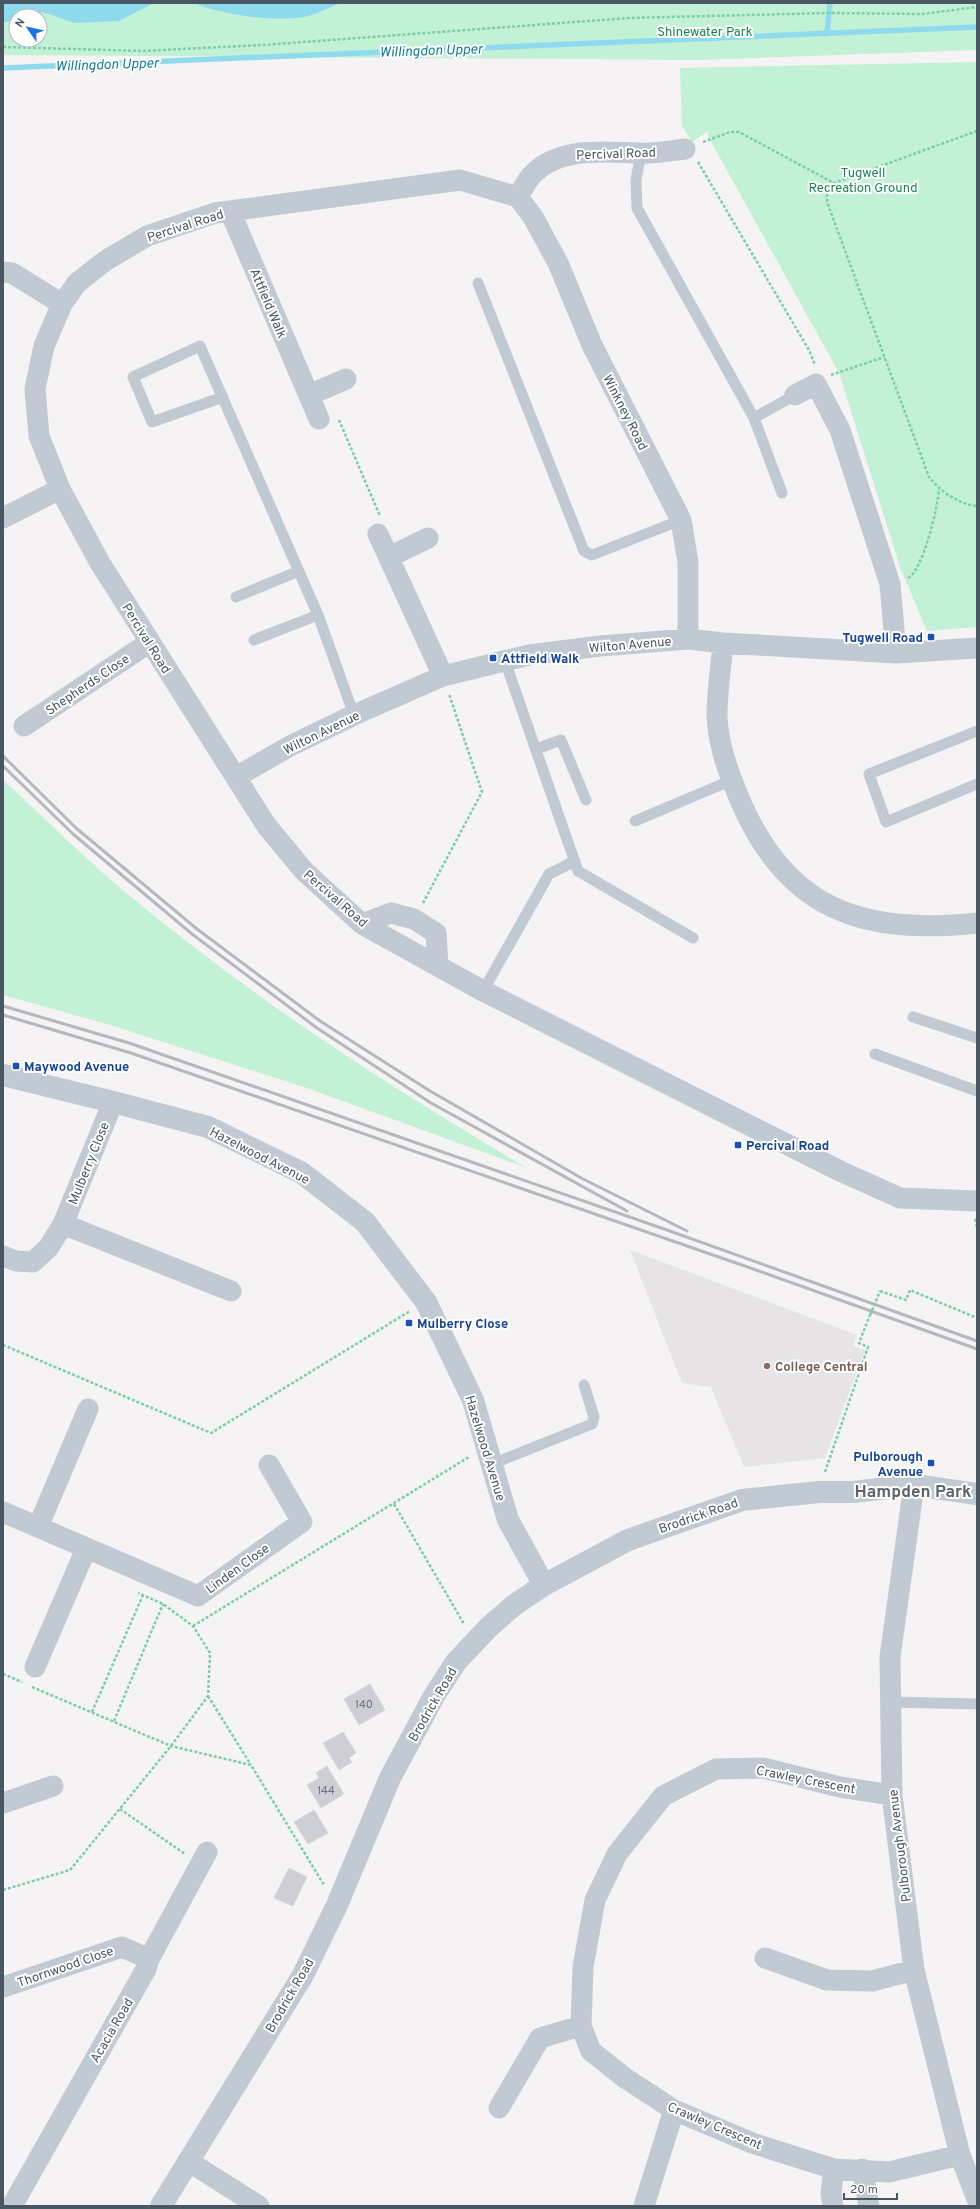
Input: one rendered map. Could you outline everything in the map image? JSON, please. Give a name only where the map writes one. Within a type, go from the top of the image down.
[{"type":"street","name":"Percival Road","points":[[687,148],[641,153],[598,152],[567,154],[544,166],[531,176],[518,197],[460,180],[215,213],[147,236],[105,261],[77,283],[62,304],[44,346],[35,389],[39,436],[60,489],[100,563],[266,825],[304,871],[362,924],[483,991],[840,1171],[900,1198],[977,1201]]},
{"type":"street","name":"Winkney Road","points":[[518,197],[533,217],[558,263],[592,345],[681,520],[688,562],[688,639]]},
{"type":"street","name":"Attfield Walk","points":[[230,211],[319,419]]},
{"type":"street","points":[[3,272],[12,273],[62,304]]},
{"type":"street","points":[[309,395],[346,379]]},
{"type":"street","points":[[795,395],[818,381],[840,430],[890,584],[896,652]]},
{"type":"street","points":[[3,518],[60,489]]},
{"type":"street","points":[[378,534],[443,676]]},
{"type":"street","points":[[389,557],[428,538]]},
{"type":"street","name":"Wilton Avenue","points":[[236,777],[290,746],[354,715],[443,676],[529,655],[600,646],[688,639],[724,643],[896,652],[977,648]]},
{"type":"street","name":"Shepherds Close","points":[[24,726],[150,642]]},
{"type":"street","points":[[724,643],[717,716],[722,749],[732,780],[748,818],[763,843],[796,884],[817,900],[836,910],[857,918],[899,926],[938,928],[977,924]]},
{"type":"street","points":[[362,924],[391,913],[414,919],[436,933],[438,966]]},
{"type":"street","name":"Hazelwood Avenue","points":[[3,1075],[113,1102],[208,1128],[302,1174],[365,1222],[426,1302],[473,1400],[508,1520],[544,1585]]},
{"type":"street","name":"Mulberry Close","points":[[3,1256],[16,1262],[33,1262],[49,1247],[63,1224],[113,1102]]},
{"type":"street","points":[[63,1224],[231,1292]]},
{"type":"street","points":[[38,1526],[88,1409]]},
{"type":"street","name":"Linden Close","points":[[3,1512],[198,1596],[302,1522],[269,1465]]},
{"type":"street","name":"Brodrick Road","points":[[161,2206],[303,1975],[337,1905],[390,1778],[434,1696],[456,1662],[513,1606],[544,1585],[628,1540],[742,1500],[819,1492],[854,1492],[914,1485],[977,1494]]},
{"type":"street","name":"Pulborough Avenue","points":[[914,1485],[890,1657],[892,1795],[914,1970],[960,2155],[977,2199]]},
{"type":"street","points":[[30,1679],[86,1549]]},
{"type":"street","name":"Crawley Crescent","points":[[892,1795],[840,1787],[763,1768],[716,1769],[663,1796],[617,1854],[595,1900],[583,1967],[581,2026],[591,2051],[625,2078],[674,2110],[752,2143],[834,2169],[862,2169],[889,2172],[960,2155]]},
{"type":"street","points":[[3,1803],[53,1786]]},
{"type":"street","name":"Acacia Road","points":[[12,2206],[146,1969],[149,1959],[204,1858]]},
{"type":"street","name":"Thornwood Close","points":[[3,1987],[122,1947],[149,1959]]},
{"type":"street","points":[[765,1958],[827,1980],[872,1981],[914,1970]]},
{"type":"street","points":[[499,2108],[540,2038],[581,2026]]},
{"type":"street","points":[[644,2206],[674,2110]]},
{"type":"street","points":[[188,2161],[259,2206]]},
{"type":"street","points":[[833,2206],[831,2193],[834,2169]]},
{"type":"street","points":[[862,2169],[869,2206]]},
{"type":"lane","points":[[641,153],[636,180],[638,208],[754,418],[782,492]]},
{"type":"lane","points":[[478,283],[584,551],[592,555],[681,520]]},
{"type":"lane","points":[[222,397],[152,422],[133,377],[200,346],[318,614],[354,715]]},
{"type":"lane","points":[[754,418],[795,395]]},
{"type":"lane","points":[[236,597],[299,571]]},
{"type":"lane","points":[[254,640],[318,614]]},
{"type":"lane","points":[[505,661],[578,870],[694,938]]},
{"type":"lane","points":[[977,731],[869,774],[886,822],[977,784]]},
{"type":"lane","points":[[536,749],[561,740],[586,800]]},
{"type":"lane","points":[[635,822],[732,780]]},
{"type":"lane","points":[[483,991],[549,874],[575,861]]},
{"type":"lane","points":[[913,1017],[977,1038]]},
{"type":"lane","points":[[875,1054],[977,1090]]},
{"type":"lane","points":[[489,1454],[592,1424],[594,1417],[584,1385]]},
{"type":"lane","points":[[890,1702],[977,1704]]},
{"type":"path","points":[[3,47],[143,51],[263,45],[629,18],[828,13],[922,14],[977,7]]},
{"type":"path","points":[[977,131],[834,182],[827,194],[827,202],[922,462],[929,477],[939,490],[970,505],[977,506]]},
{"type":"path","points":[[834,182],[740,132],[730,132],[687,148],[808,350],[818,381],[884,357]]},
{"type":"path","points":[[319,419],[336,414],[382,521],[378,534]]},
{"type":"path","points":[[890,584],[910,577],[918,565],[938,508],[939,490]]},
{"type":"path","points":[[414,919],[482,792],[443,676]]},
{"type":"path","points":[[819,1492],[828,1458],[868,1347],[859,1343],[880,1291],[906,1300],[910,1290],[977,1318]]},
{"type":"path","points":[[3,1345],[211,1433],[426,1302]]},
{"type":"path","points":[[193,1626],[394,1504],[489,1454]]},
{"type":"path","points":[[394,1504],[475,1642]]},
{"type":"path","points":[[3,1890],[70,1870],[171,1746],[208,1696],[210,1653],[193,1626],[163,1604],[136,1592]]},
{"type":"path","points":[[92,1712],[144,1596]]},
{"type":"path","points":[[114,1721],[163,1604]]},
{"type":"path","points":[[3,1674],[30,1679],[92,1712],[171,1746],[251,1765]]},
{"type":"path","points":[[208,1696],[337,1905]]},
{"type":"path","points":[[120,1808],[204,1858]]},
{"type":"shaded area","name":"College Central","points":[[630,1250],[857,1335],[853,1346],[865,1350],[825,1458],[744,1467],[711,1387],[682,1383]]},
{"type":"green space","name":"Shinewater Park","points":[[3,3],[977,3],[977,50],[700,60],[3,55]]},
{"type":"green space","name":"Tugwell Recreation Ground","points":[[977,62],[977,627],[927,631],[900,567],[839,373],[708,136],[708,131],[692,142],[682,126],[680,68]]},
{"type":"green space","points":[[3,780],[124,891],[234,978],[282,1012],[427,1108],[527,1168],[304,1087],[110,1025],[3,995]]},
{"type":"water","points":[[3,3],[154,3],[119,21],[74,23],[48,14],[48,8],[8,8],[8,21],[3,23]]},
{"type":"water","points":[[194,3],[341,3],[309,16],[278,19],[233,14]]},
{"type":"building","points":[[370,1684],[385,1710],[359,1725],[344,1699]]},
{"type":"building","points":[[343,1732],[356,1753],[349,1758],[352,1762],[339,1770],[323,1743]]},
{"type":"building","points":[[327,1766],[344,1794],[321,1808],[307,1785],[319,1778],[316,1773]]},
{"type":"building","points":[[314,1810],[328,1833],[308,1844],[294,1822]]},
{"type":"building","points":[[289,1868],[307,1877],[293,1906],[274,1898]]},
{"type":"waterway","name":"Willingdon Upper","points":[[827,34],[830,3]]},
{"type":"waterway","name":"Willingdon Upper","points":[[3,68],[977,27]]},
{"type":"railway","points":[[3,756],[76,828],[197,929],[320,1021],[430,1091],[583,1179],[687,1231]]},
{"type":"railway","points":[[3,766],[73,834],[192,934],[317,1028],[431,1103],[627,1211]]},
{"type":"railway","points":[[3,1006],[129,1043],[667,1230],[977,1341]]},
{"type":"railway","points":[[3,1015],[131,1053],[739,1264],[977,1349]]},
{"type":"place","name":"Tugwell Road","points":[[931,637]]},
{"type":"place","name":"Attfield Walk","points":[[493,658]]},
{"type":"place","name":"Maywood Avenue","points":[[16,1066]]},
{"type":"place","name":"Percival Road","points":[[738,1145]]},
{"type":"place","name":"Mulberry Close","points":[[409,1323]]},
{"type":"place","name":"College Central","points":[[767,1366]]},
{"type":"place","name":"Pulborough Avenue","points":[[931,1463]]},
{"type":"district","name":"Hampden Park","points":[[913,1491]]}]
